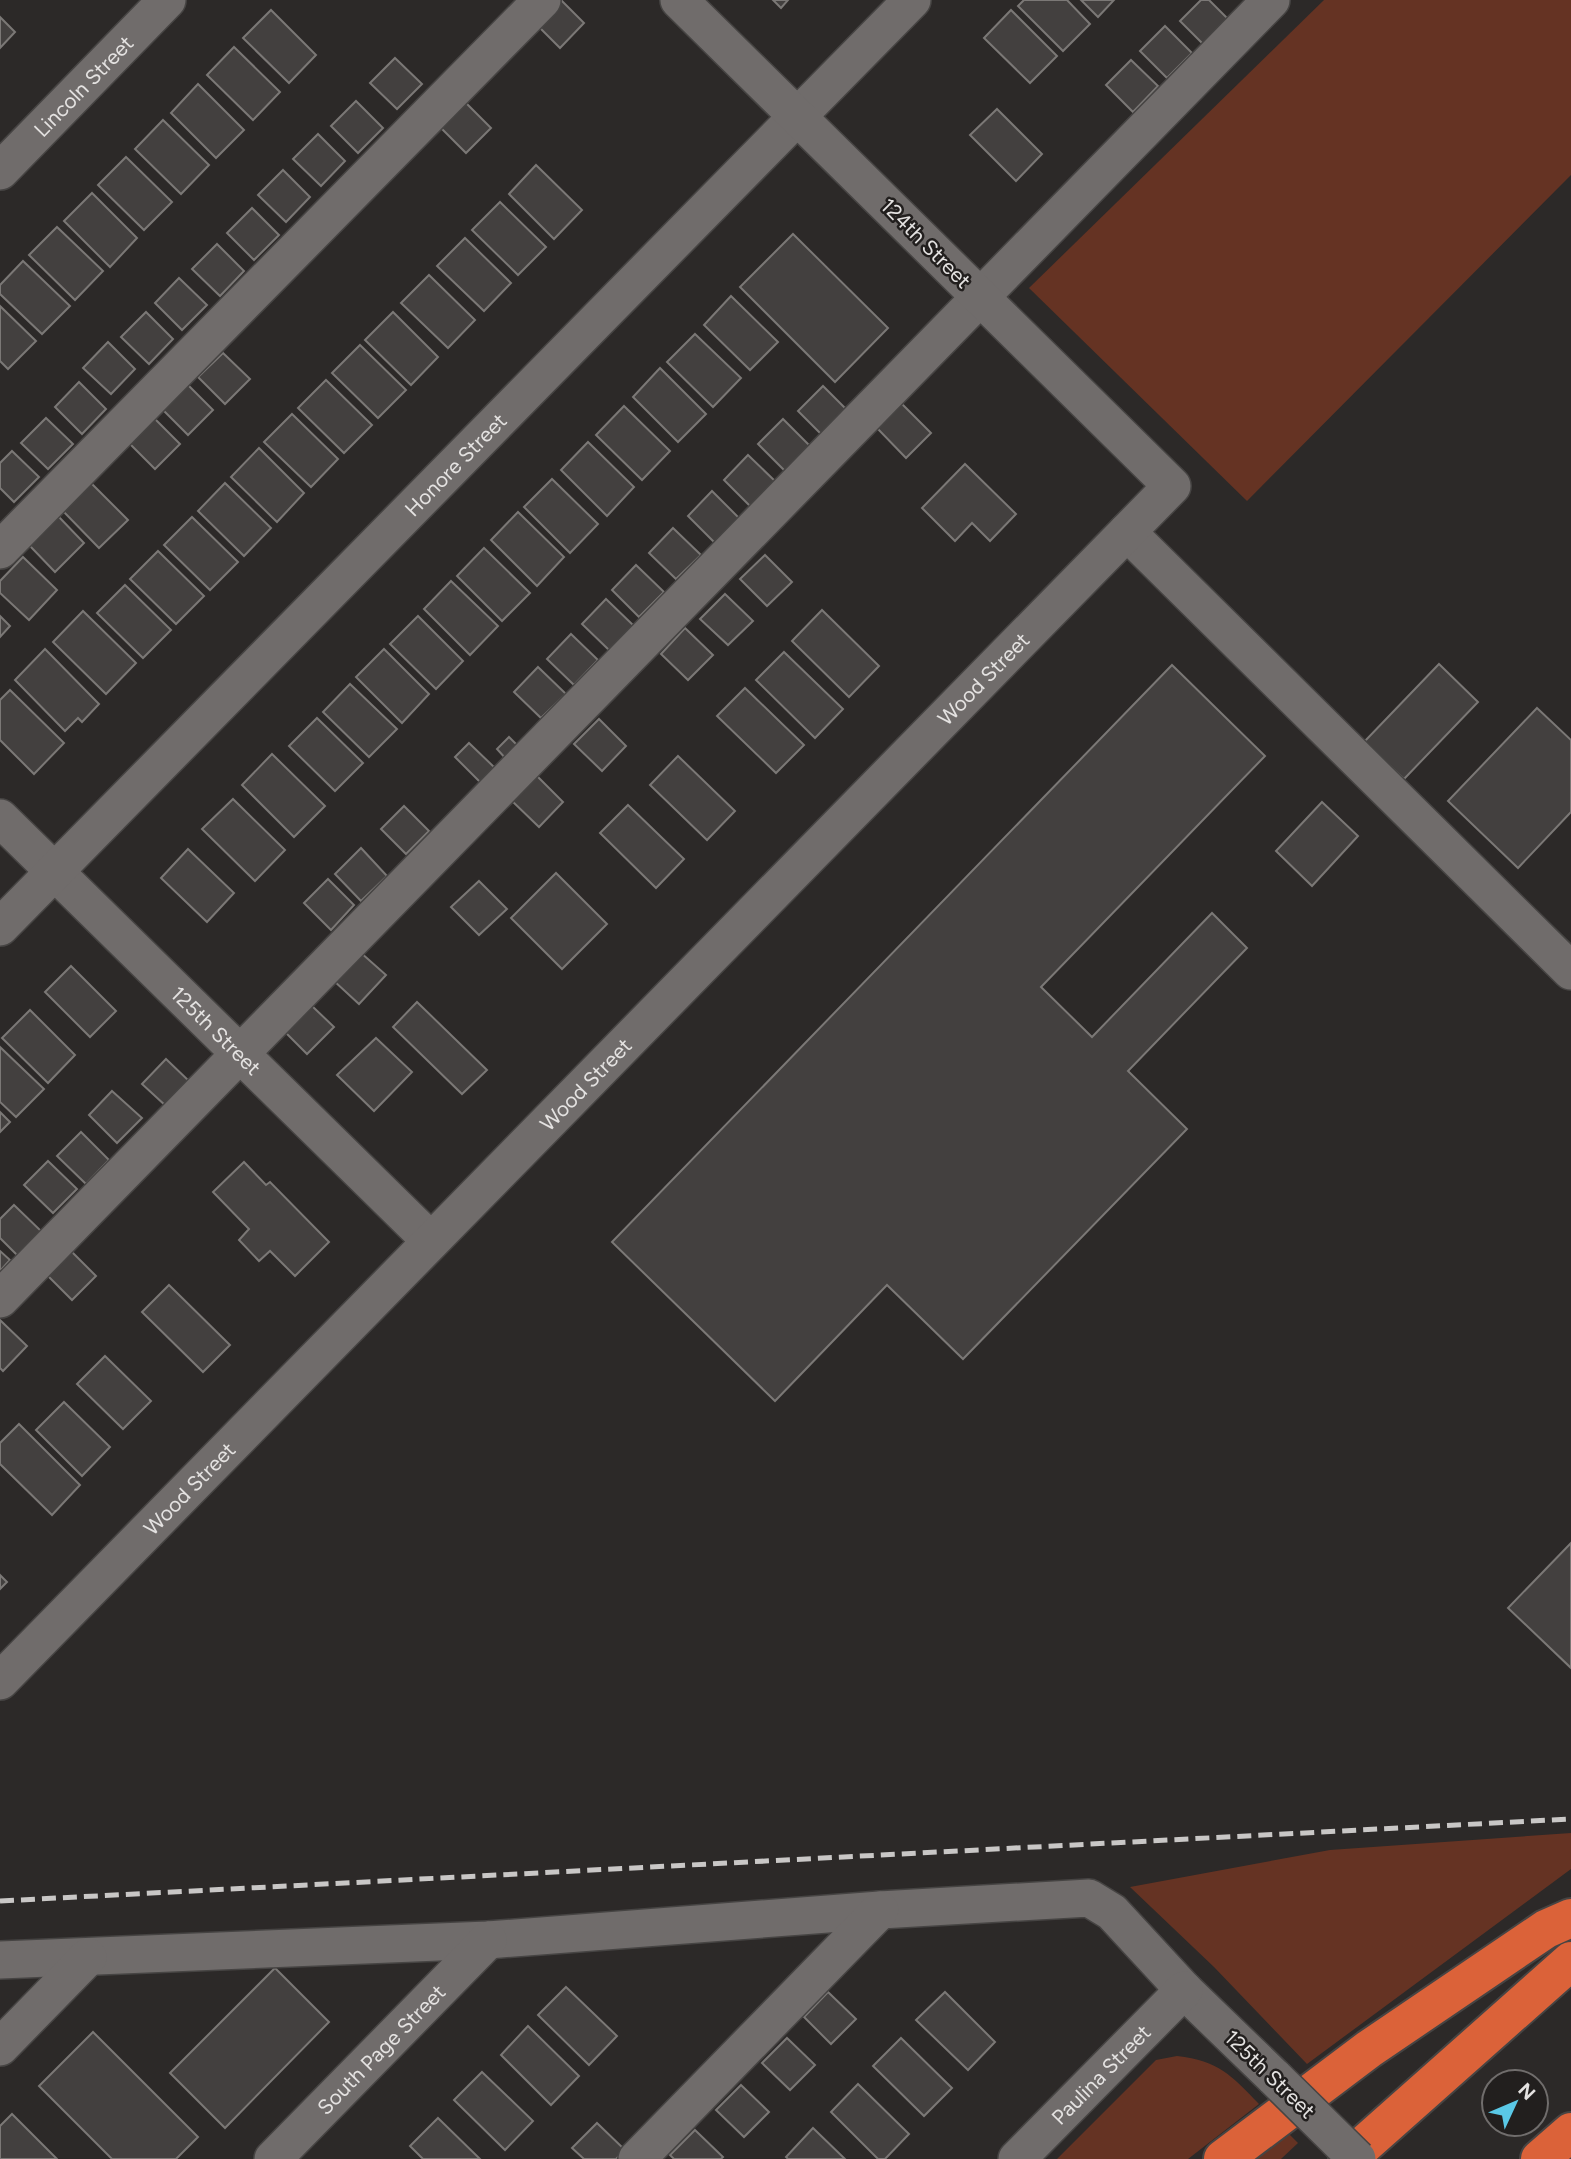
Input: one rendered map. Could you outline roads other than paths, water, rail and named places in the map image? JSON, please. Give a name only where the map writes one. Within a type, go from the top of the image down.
[{"type":"highway","points":[[1223,2159],[1369,2049],[1546,1929],[1571,1918]]},
{"type":"highway","points":[[1348,2159],[1571,1961]]},
{"type":"highway","points":[[1541,2159],[1571,2132]]},
{"type":"street","name":"Lincoln Street","points":[[0,171],[167,0]]},
{"type":"street","points":[[0,550],[542,0]]},
{"type":"street","name":"124th Street","points":[[678,0],[1172,486]]},
{"type":"street","name":"Honore Street","points":[[0,927],[912,0]]},
{"type":"street","points":[[0,1299],[1271,0]]},
{"type":"street","name":"Wood Street","points":[[0,1681],[1172,486]]},
{"type":"street","points":[[1127,532],[1571,971]]},
{"type":"street","name":"125th Street","points":[[0,818],[431,1241]]},
{"type":"street","name":"125th Street","points":[[880,1910],[1088,1898],[1112,1912],[1184,1990],[1357,2159]]},
{"type":"street","points":[[0,1959],[488,1940],[880,1910]]},
{"type":"street","points":[[637,2159],[880,1910]]},
{"type":"street","name":"South Page Street","points":[[273,2159],[488,1940]]},
{"type":"street","points":[[0,2047],[88,1957]]},
{"type":"street","name":"Paulina Street","points":[[1017,2159],[1184,1990]]},
{"type":"railway","points":[[0,1901],[1571,1819]]}]
